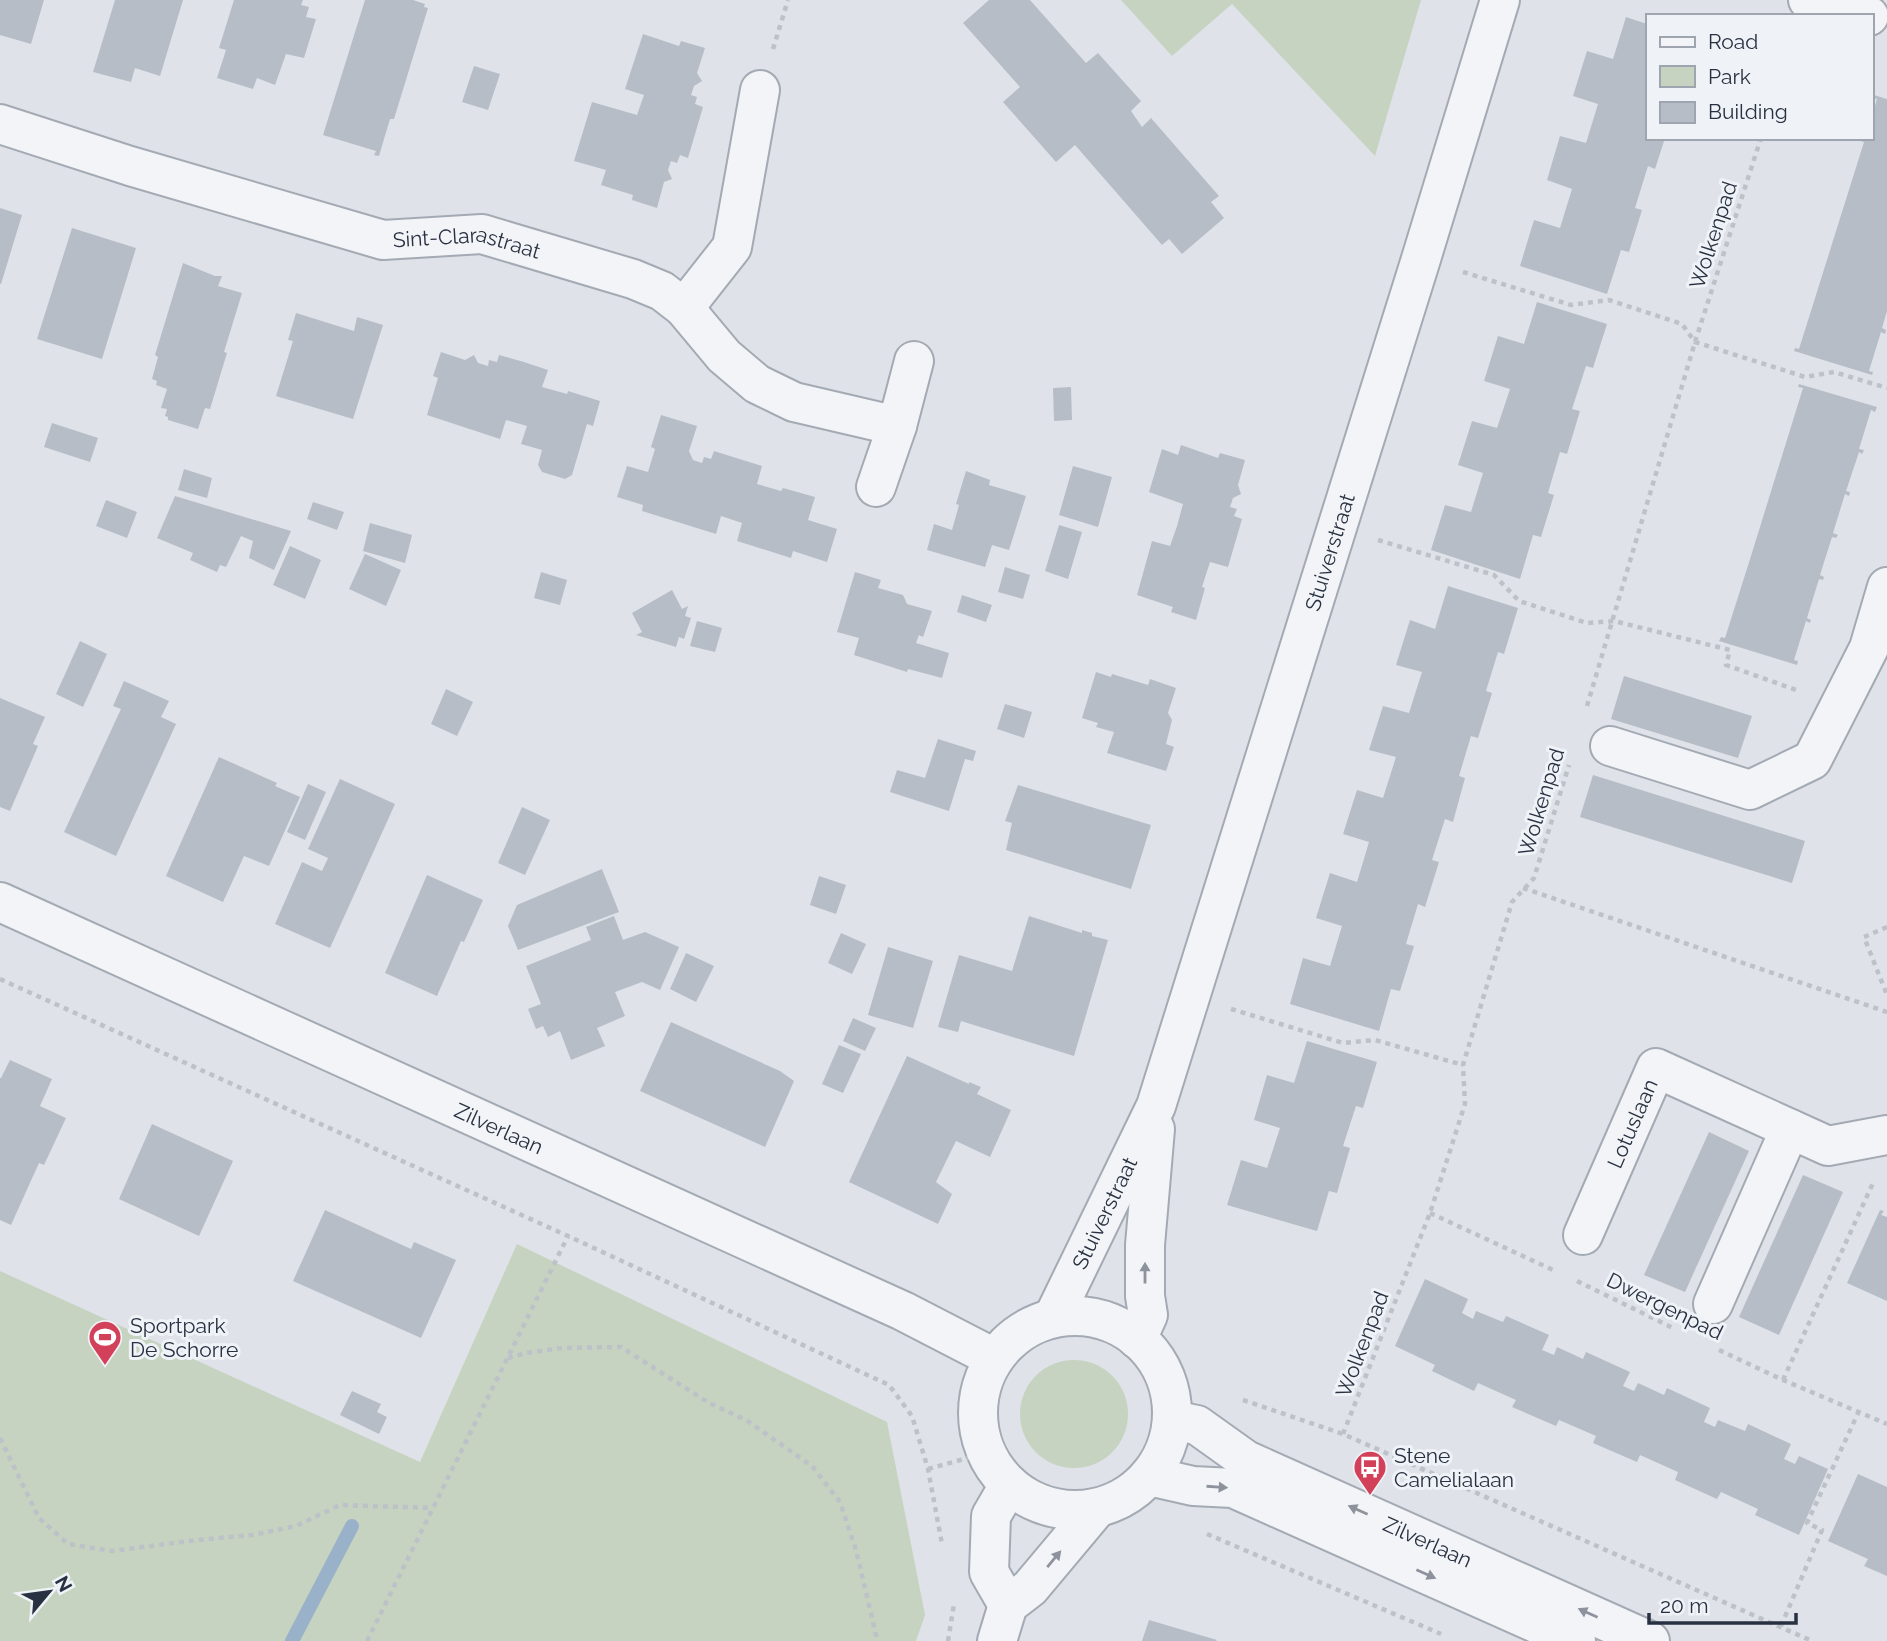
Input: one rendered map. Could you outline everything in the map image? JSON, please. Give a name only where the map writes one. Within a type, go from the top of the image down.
[{"type":"street","name":"Stuiverstraat","points":[[1053,1318],[1156,1106],[1500,0]]},
{"type":"street","points":[[1808,0],[1862,14]]},
{"type":"street","points":[[684,307],[732,247],[760,90]]},
{"type":"street","name":"Sint-Clarastraat","points":[[0,124],[130,166],[383,240],[482,234],[633,279],[662,291],[684,307],[724,356],[757,384],[794,402],[897,426]]},
{"type":"street","points":[[876,487],[897,426],[914,361]]},
{"type":"street","points":[[1610,747],[1750,790],[1812,760],[1869,648],[1887,587]]},
{"type":"street","name":"Zilverlaan","points":[[0,902],[903,1311],[994,1358]]},
{"type":"street","name":"Lotuslaan","points":[[1583,1235],[1656,1068],[1828,1146],[1887,1135]]},
{"type":"street","name":"Stuiverstraat","points":[[1137,1339],[1147,1315],[1145,1245],[1156,1106]]},
{"type":"street","points":[[1713,1304],[1790,1129]]},
{"type":"street","points":[[1077,1315],[1101,1319],[1126,1330],[1148,1348],[1170,1395],[1172,1420],[1167,1445],[1149,1476],[1123,1498],[1097,1508],[1069,1511],[1041,1504],[1009,1485],[986,1453],[979,1429],[978,1404],[983,1380],[994,1358],[1010,1340],[1030,1326],[1053,1318],[1077,1315]]},
{"type":"street","name":"Zilverlaan","points":[[1172,1420],[1197,1425],[1246,1460],[1650,1641]]},
{"type":"street","name":"Zilverlaan","points":[[1149,1476],[1193,1486],[1233,1488],[1576,1641]]},
{"type":"street","points":[[1007,1605],[989,1572],[991,1516],[1009,1485]]},
{"type":"street","points":[[997,1641],[1007,1605],[1030,1588],[1097,1508]]},
{"type":"path","name":"Wolkenpad","points":[[1586,711],[1695,342],[1760,140]]},
{"type":"path","points":[[1421,259],[1570,305],[1609,300],[1682,324],[1695,342],[1805,377],[1834,372],[1887,388]]},
{"type":"path","points":[[1337,528],[1494,575],[1519,601],[1587,622],[1614,621],[1730,650],[1726,665],[1840,705]]},
{"type":"path","name":"Wolkenpad","points":[[1343,1434],[1430,1213],[1465,1104],[1463,1065],[1512,902],[1534,878],[1570,762]]},
{"type":"path","points":[[1523,888],[1887,1012]]},
{"type":"path","points":[[1887,927],[1864,937],[1887,995]]},
{"type":"path","points":[[0,979],[568,1236],[889,1385],[912,1416],[928,1469],[986,1453]]},
{"type":"path","points":[[1191,996],[1343,1043],[1375,1040],[1463,1065]]},
{"type":"path","points":[[1783,1380],[1875,1179]]},
{"type":"path","points":[[1430,1213],[1554,1271]]},
{"type":"path","points":[[367,1641],[568,1236]]},
{"type":"path","name":"Dwergenpad","points":[[1567,1276],[1675,1328]]},
{"type":"path","name":"Dwergenpad","points":[[1711,1346],[1887,1424]]},
{"type":"path","points":[[508,1358],[563,1348],[621,1347],[709,1403],[746,1420],[812,1466],[839,1502],[856,1550],[879,1641]]},
{"type":"path","points":[[1240,1399],[1343,1434],[1812,1641]]},
{"type":"path","points":[[1781,1626],[1822,1530],[1807,1523],[1859,1411]]},
{"type":"path","points":[[0,1438],[39,1518],[68,1544],[112,1551],[252,1535],[296,1526],[340,1505],[433,1508]]},
{"type":"path","points":[[1197,1530],[1445,1636]]},
{"type":"green space","points":[[1121,0],[1421,0],[1375,156],[1232,4],[1172,56]]},
{"type":"green space","points":[[517,1244],[887,1422],[925,1615],[916,1641],[0,1641],[0,1271],[420,1462]]},
{"type":"green space","points":[[1074,1360],[1095,1364],[1112,1376],[1124,1393],[1128,1414],[1124,1435],[1112,1452],[1095,1464],[1074,1468],[1053,1464],[1036,1452],[1024,1435],[1020,1414],[1024,1393],[1036,1376],[1053,1364]]},
{"type":"building","points":[[0,0],[44,0],[31,44],[0,35]]},
{"type":"building","points":[[115,0],[183,0],[160,76],[135,68],[131,82],[93,72]]},
{"type":"building","points":[[234,0],[303,0],[301,5],[309,7],[306,17],[316,19],[304,58],[286,54],[275,85],[257,78],[253,89],[217,78],[226,50],[219,48]]},
{"type":"building","points":[[365,0],[413,0],[425,4],[424,7],[428,8],[394,119],[390,119],[379,156],[374,155],[376,151],[323,135]]},
{"type":"building","points":[[989,0],[1030,0],[1086,63],[1098,53],[1141,101],[1131,111],[1142,127],[1151,118],[1219,196],[1211,202],[1224,218],[1182,254],[1169,239],[1162,245],[1075,145],[1056,162],[1003,102],[1020,87],[963,23]]},
{"type":"building","points":[[1626,17],[1646,24],[1646,140],[1664,140],[1655,169],[1648,166],[1635,208],[1642,210],[1629,252],[1621,250],[1607,294],[1520,266],[1534,220],[1560,228],[1572,189],[1547,180],[1560,136],[1586,143],[1598,104],[1573,96],[1587,51],[1613,59]]},
{"type":"building","points":[[643,34],[679,46],[681,41],[705,48],[697,73],[702,81],[694,86],[691,95],[697,97],[695,104],[703,107],[688,158],[680,155],[677,163],[671,161],[668,170],[672,179],[664,182],[657,208],[632,200],[633,195],[601,185],[606,170],[574,161],[592,102],[637,115],[644,95],[625,89]]},
{"type":"building","points":[[474,66],[500,74],[488,110],[462,102]]},
{"type":"building","points":[[1874,95],[1887,99],[1887,311],[1882,328],[1886,330],[1885,334],[1881,332],[1869,371],[1873,372],[1872,375],[1794,351],[1795,348],[1799,349],[1864,142],[1860,140],[1873,140],[1873,112],[1877,99],[1873,98]]},
{"type":"building","points":[[0,208],[22,215],[1,284],[0,284]]},
{"type":"building","points":[[72,228],[136,248],[102,359],[37,339]]},
{"type":"building","points":[[183,263],[215,276],[222,276],[218,286],[242,293],[210,409],[205,408],[198,429],[168,420],[165,416],[167,409],[161,408],[167,389],[156,385],[157,381],[152,379],[158,357],[155,355]]},
{"type":"building","points":[[1537,302],[1607,324],[1593,368],[1586,366],[1572,409],[1580,411],[1567,454],[1560,452],[1548,493],[1554,495],[1541,537],[1533,535],[1520,579],[1431,550],[1445,505],[1471,512],[1483,473],[1458,465],[1472,421],[1497,428],[1510,389],[1484,381],[1498,336],[1524,344]]},
{"type":"building","points":[[296,313],[354,331],[357,317],[383,325],[353,419],[276,396],[293,341],[288,340]]},
{"type":"building","points":[[441,352],[465,360],[474,355],[478,363],[488,366],[489,360],[497,362],[499,355],[524,362],[548,370],[542,387],[567,394],[568,391],[600,401],[593,426],[587,424],[572,475],[565,479],[542,472],[538,465],[542,450],[521,444],[527,426],[506,420],[500,439],[427,415],[438,378],[433,376]]},
{"type":"building","points":[[1799,384],[1877,407],[1875,412],[1871,410],[1859,449],[1864,450],[1862,454],[1859,452],[1846,491],[1850,492],[1849,496],[1845,494],[1833,533],[1838,535],[1836,538],[1832,537],[1820,575],[1824,577],[1823,580],[1819,579],[1807,618],[1811,620],[1810,623],[1806,621],[1794,660],[1798,661],[1797,665],[1719,641],[1721,637],[1725,638],[1751,556],[1803,388],[1798,387]]},
{"type":"building","points":[[1071,387],[1072,420],[1054,421],[1053,388]]},
{"type":"building","points":[[661,415],[697,426],[689,451],[693,460],[702,463],[704,457],[711,459],[714,451],[762,466],[757,484],[815,497],[808,520],[837,529],[827,562],[793,551],[791,558],[737,541],[742,523],[721,516],[716,534],[642,511],[643,505],[617,497],[627,466],[648,472],[655,449],[651,447]]},
{"type":"building","points":[[52,423],[98,438],[90,462],[44,447]]},
{"type":"building","points":[[1181,445],[1218,458],[1220,453],[1245,460],[1238,485],[1241,494],[1233,498],[1230,507],[1237,509],[1234,516],[1242,519],[1228,567],[1210,562],[1196,620],[1171,612],[1173,607],[1137,595],[1152,541],[1170,546],[1177,526],[1183,504],[1149,492],[1162,449],[1178,455]]},
{"type":"building","points":[[1073,466],[1112,477],[1098,527],[1059,515]]},
{"type":"building","points":[[184,469],[212,478],[207,498],[178,490]]},
{"type":"building","points":[[966,471],[990,480],[989,485],[1026,496],[1009,550],[992,545],[985,567],[927,550],[934,524],[952,530],[959,505],[956,504]]},
{"type":"building","points":[[175,496],[291,531],[274,570],[249,558],[253,541],[241,536],[226,567],[220,565],[217,572],[190,560],[193,553],[157,538]]},
{"type":"building","points":[[106,500],[137,512],[127,538],[96,526]]},
{"type":"building","points":[[313,502],[344,512],[337,530],[307,519]]},
{"type":"building","points":[[370,523],[412,535],[405,563],[363,551]]},
{"type":"building","points":[[1059,525],[1082,532],[1068,579],[1045,571]]},
{"type":"building","points":[[290,546],[321,560],[305,599],[273,585]]},
{"type":"building","points":[[365,554],[401,570],[386,606],[349,589]]},
{"type":"building","points":[[1005,567],[1030,575],[1023,599],[998,592]]},
{"type":"building","points":[[541,572],[567,580],[560,605],[534,598]]},
{"type":"building","points":[[855,572],[881,580],[878,588],[903,595],[907,604],[932,611],[923,637],[919,635],[916,643],[949,653],[942,678],[908,669],[907,672],[854,655],[859,638],[837,632]]},
{"type":"building","points":[[1448,586],[1518,608],[1504,654],[1498,652],[1486,691],[1492,693],[1478,738],[1471,736],[1459,776],[1465,778],[1453,822],[1445,819],[1432,860],[1439,862],[1425,907],[1418,904],[1406,944],[1414,946],[1400,991],[1391,989],[1379,1031],[1290,1004],[1303,958],[1330,966],[1342,926],[1316,918],[1330,873],[1357,882],[1369,842],[1343,834],[1357,790],[1383,798],[1396,757],[1369,750],[1383,706],[1409,713],[1422,672],[1396,665],[1410,620],[1435,629]]},
{"type":"building","points":[[672,590],[682,609],[688,606],[685,616],[691,618],[684,639],[679,637],[676,647],[636,635],[642,632],[632,613]]},
{"type":"building","points":[[962,595],[992,605],[986,622],[957,612]]},
{"type":"building","points":[[697,621],[722,628],[715,652],[690,646]]},
{"type":"building","points":[[80,641],[107,654],[83,707],[56,694]]},
{"type":"building","points":[[1096,672],[1148,685],[1150,679],[1176,688],[1168,713],[1172,720],[1166,744],[1174,747],[1166,771],[1107,753],[1114,732],[1096,727],[1098,723],[1082,718]]},
{"type":"building","points":[[1624,676],[1752,716],[1738,758],[1611,719]]},
{"type":"building","points":[[124,681],[169,701],[161,717],[176,724],[116,856],[64,832],[121,709],[113,706]]},
{"type":"building","points":[[446,689],[473,702],[457,736],[431,724]]},
{"type":"building","points":[[0,698],[45,717],[33,744],[38,746],[10,811],[0,807]]},
{"type":"building","points":[[1005,704],[1032,712],[1024,738],[997,729]]},
{"type":"building","points":[[938,739],[976,751],[973,761],[965,759],[949,811],[890,792],[897,770],[925,778]]},
{"type":"building","points":[[219,757],[277,783],[275,786],[300,797],[269,866],[244,856],[223,902],[166,876]]},
{"type":"building","points":[[1593,775],[1805,841],[1792,883],[1580,817]]},
{"type":"building","points":[[340,779],[395,804],[330,948],[275,924],[302,862],[322,871],[328,858],[308,849]]},
{"type":"building","points":[[308,784],[326,792],[305,840],[287,832]]},
{"type":"building","points":[[1018,785],[1151,825],[1131,889],[1006,850],[1012,823],[1005,821]]},
{"type":"building","points":[[522,807],[550,820],[525,875],[498,863]]},
{"type":"building","points":[[602,869],[619,912],[518,950],[508,926],[517,905]]},
{"type":"building","points":[[427,875],[483,900],[464,942],[461,941],[437,996],[385,973]]},
{"type":"building","points":[[819,876],[846,885],[836,914],[810,905]]},
{"type":"building","points":[[614,916],[623,940],[645,932],[679,947],[660,990],[642,982],[615,992],[625,1016],[597,1028],[605,1046],[571,1060],[560,1031],[548,1037],[543,1026],[536,1029],[528,1009],[541,1004],[526,966],[591,940],[586,927]]},
{"type":"building","points":[[1029,916],[1108,940],[1074,1056],[961,1021],[958,1032],[938,1027],[959,955],[1012,971]]},
{"type":"building","points":[[841,933],[866,944],[852,974],[828,963]]},
{"type":"building","points":[[888,947],[933,961],[913,1028],[868,1015]]},
{"type":"building","points":[[686,953],[714,966],[696,1002],[670,989]]},
{"type":"building","points":[[853,1018],[876,1028],[865,1051],[843,1041]]},
{"type":"building","points":[[671,1022],[780,1071],[794,1081],[765,1147],[640,1091]]},
{"type":"building","points":[[1307,1041],[1377,1062],[1363,1108],[1356,1106],[1343,1146],[1350,1148],[1337,1193],[1329,1191],[1317,1231],[1227,1205],[1241,1160],[1267,1168],[1280,1128],[1254,1120],[1267,1075],[1294,1083]]},
{"type":"building","points":[[839,1045],[861,1054],[843,1093],[822,1084]]},
{"type":"building","points":[[907,1056],[981,1087],[977,1094],[1011,1110],[990,1157],[956,1141],[936,1182],[952,1194],[938,1224],[849,1182]]},
{"type":"building","points":[[10,1060],[52,1079],[40,1106],[66,1118],[44,1165],[39,1163],[11,1225],[0,1220],[0,1078]]},
{"type":"building","points":[[152,1124],[233,1161],[199,1236],[119,1199]]},
{"type":"building","points":[[1709,1132],[1749,1151],[1685,1292],[1644,1275]]},
{"type":"building","points":[[1803,1175],[1843,1192],[1779,1335],[1739,1317]]},
{"type":"building","points":[[325,1210],[411,1249],[414,1242],[456,1260],[421,1338],[293,1281]]},
{"type":"building","points":[[1880,1210],[1884,1211],[1881,1215],[1887,1217],[1887,1301],[1847,1283]]},
{"type":"building","points":[[1425,1279],[1468,1299],[1462,1313],[1473,1319],[1476,1311],[1503,1322],[1506,1316],[1549,1335],[1542,1350],[1554,1355],[1557,1347],[1583,1359],[1586,1352],[1630,1372],[1623,1386],[1634,1391],[1638,1383],[1664,1395],[1667,1388],[1710,1408],[1704,1422],[1715,1427],[1718,1420],[1745,1431],[1748,1424],[1791,1444],[1784,1459],[1795,1464],[1799,1456],[1828,1469],[1799,1535],[1755,1515],[1758,1509],[1721,1492],[1717,1499],[1675,1480],[1678,1472],[1640,1455],[1637,1462],[1593,1443],[1596,1436],[1559,1420],[1556,1426],[1512,1407],[1516,1400],[1478,1383],[1474,1391],[1432,1371],[1435,1365],[1395,1346]]},
{"type":"building","points":[[352,1391],[381,1404],[377,1412],[387,1417],[379,1434],[340,1415]]},
{"type":"building","points":[[1858,1474],[1887,1487],[1887,1576],[1864,1566],[1868,1559],[1828,1541]]},
{"type":"building","points":[[1149,1620],[1217,1640],[1142,1641]]},
{"type":"waterway","points":[[292,1641],[352,1526]]},
{"type":"place","name":"Sportpark De Schorre","points":[[105,1367]]},
{"type":"place","name":"Stene Camelialaan","points":[[1370,1497]]}]
